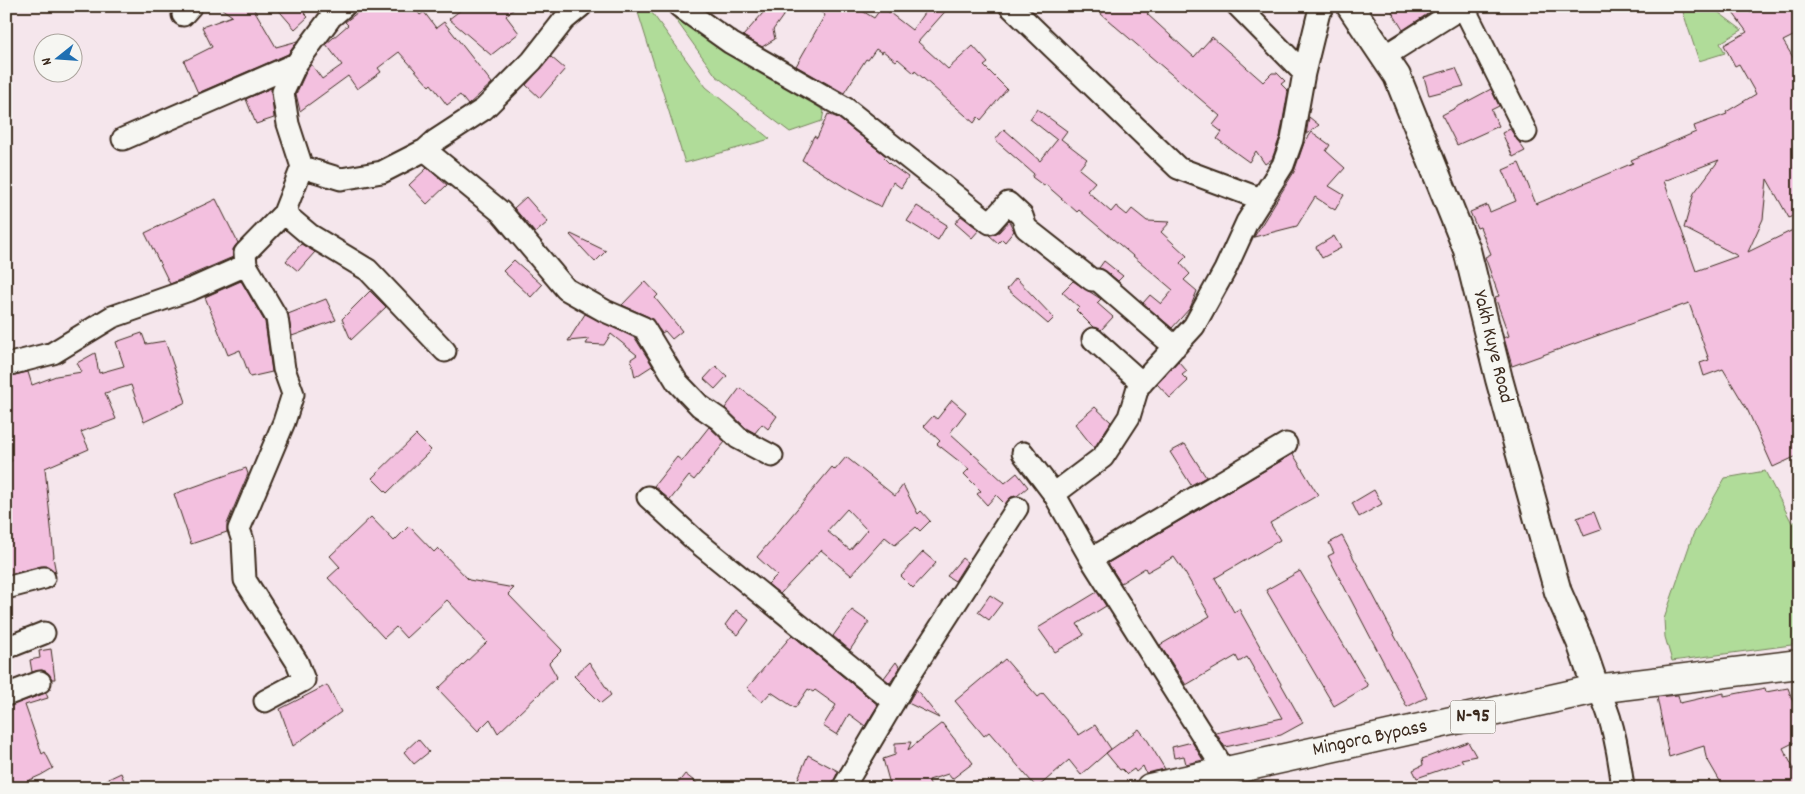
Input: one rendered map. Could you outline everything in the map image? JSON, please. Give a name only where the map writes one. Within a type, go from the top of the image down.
[{"type":"highway","name":"Mingora Bypass","points":[[1150,788],[1596,689],[1799,664]]},
{"type":"main road","name":"Yakh Kuye Road","points":[[1354,12],[1397,76],[1467,250],[1558,592],[1580,642],[1596,689]]},
{"type":"street","points":[[264,701],[304,680],[297,662],[245,580],[243,541],[239,529],[284,422],[293,394],[284,369],[276,318],[246,265],[246,253],[284,213],[302,167],[288,124],[283,92],[296,64],[331,17],[344,6]]},
{"type":"street","points":[[302,167],[341,179],[382,172],[425,150],[435,141],[484,109],[532,60],[564,20],[581,6]]},
{"type":"street","points":[[679,6],[731,43],[845,108],[990,224],[1008,203],[1022,216],[1026,228],[1092,280],[1098,280],[1175,347]]},
{"type":"street","points":[[1010,6],[1178,168],[1261,199]]},
{"type":"street","points":[[1238,6],[1304,73]]},
{"type":"street","points":[[1054,494],[1103,457],[1129,417],[1138,387],[1194,326],[1225,270],[1247,222],[1283,164],[1292,140],[1304,73],[1319,12],[1324,6]]},
{"type":"street","points":[[1383,57],[1462,10],[1467,14],[1526,132]]},
{"type":"street","points":[[123,139],[296,64]]},
{"type":"street","points":[[425,150],[501,212],[566,289],[644,328],[677,382],[700,406],[719,419],[738,438],[772,456]]},
{"type":"street","points":[[284,213],[310,235],[368,270],[445,351]]},
{"type":"street","points":[[6,365],[53,353],[112,318],[192,288],[246,265]]},
{"type":"street","points":[[1092,339],[1142,383]]},
{"type":"street","points":[[1091,559],[1286,444]]},
{"type":"street","points":[[1023,453],[1054,494],[1091,559],[1225,771]]},
{"type":"street","points":[[648,497],[696,541],[894,702]]},
{"type":"street","points":[[843,788],[894,702],[1017,508]]},
{"type":"street","points":[[6,588],[44,578]]},
{"type":"street","points":[[6,648],[44,633]]},
{"type":"street","points":[[6,695],[40,682]]},
{"type":"street","points":[[1596,689],[1604,698],[1620,766],[1623,788]]},
{"type":"green space","points":[[636,6],[647,6],[706,87],[770,139],[685,163]]},
{"type":"green space","points":[[666,6],[673,6],[824,111],[822,121],[790,132],[716,76]]},
{"type":"green space","points":[[1681,6],[1710,6],[1742,30],[1720,43],[1725,53],[1699,61]]},
{"type":"green space","points":[[1765,471],[1792,523],[1799,520],[1799,644],[1672,661],[1665,637],[1664,619],[1693,535],[1725,478]]},
{"type":"building","points":[[218,6],[252,6],[276,47],[298,41],[288,54],[198,93],[184,61],[212,47],[202,27],[232,16]]},
{"type":"building","points":[[275,6],[312,6],[304,13],[308,17],[295,29]]},
{"type":"building","points":[[366,6],[413,6],[420,15],[424,12],[436,28],[444,22],[492,83],[468,105],[460,95],[447,105],[431,84],[429,86],[399,52],[378,68],[381,72],[357,89],[348,76],[300,111],[296,94],[307,70],[311,64],[322,79],[342,65],[326,44],[348,25],[345,22]]},
{"type":"building","points":[[466,6],[517,6],[506,16],[519,33],[491,55],[449,19]]},
{"type":"building","points":[[769,6],[790,6],[773,30],[775,39],[762,47],[743,36]]},
{"type":"building","points":[[811,6],[854,6],[874,18],[882,7],[912,30],[929,6],[950,6],[918,42],[948,69],[973,46],[988,63],[984,66],[1007,89],[981,120],[978,117],[974,123],[915,71],[914,73],[898,59],[896,61],[883,51],[882,53],[876,49],[868,60],[866,59],[844,93],[796,66],[825,15]]},
{"type":"building","points":[[1108,6],[1154,6],[1147,14],[1194,57],[1212,37],[1263,82],[1272,73],[1277,73],[1285,81],[1281,84],[1288,91],[1280,137],[1272,159],[1265,164],[1256,151],[1249,162],[1217,139],[1222,132],[1213,125],[1220,116],[1101,14]]},
{"type":"building","points":[[1400,6],[1430,6],[1432,11],[1403,30],[1392,12]]},
{"type":"building","points":[[1728,6],[1742,6],[1751,13],[1755,6],[1799,6],[1799,33],[1783,41],[1799,67],[1799,212],[1789,218],[1767,179],[1763,219],[1748,252],[1795,229],[1799,236],[1799,455],[1773,467],[1748,411],[1723,369],[1704,376],[1700,363],[1709,360],[1689,303],[1512,366],[1504,338],[1509,336],[1495,297],[1499,296],[1485,257],[1491,254],[1480,227],[1477,228],[1470,212],[1487,205],[1490,212],[1516,201],[1503,170],[1519,163],[1536,204],[1633,163],[1631,160],[1696,132],[1694,126],[1727,114],[1726,112],[1756,94],[1739,64],[1735,66],[1724,45],[1747,32]],"holes":[[[1719,160],[1694,193],[1684,228],[1738,256],[1696,271],[1664,181]]]},
{"type":"building","points":[[551,57],[565,69],[540,98],[526,85]]},
{"type":"building","points":[[1456,68],[1464,86],[1429,95],[1424,77]]},
{"type":"building","points":[[271,88],[274,118],[256,124],[246,99]]},
{"type":"building","points":[[1491,89],[1499,106],[1491,110],[1499,126],[1457,145],[1442,115]]},
{"type":"building","points":[[1037,109],[1067,131],[1061,139],[1087,159],[1079,169],[1095,182],[1087,191],[1111,212],[1116,206],[1127,215],[1132,209],[1147,221],[1170,222],[1161,232],[1187,256],[1180,263],[1190,274],[1184,280],[1197,291],[1190,308],[1172,328],[1143,303],[1150,295],[1161,304],[1173,290],[1079,210],[1077,212],[1045,184],[1044,186],[1032,177],[1034,174],[995,140],[1004,129],[1040,161],[1057,140],[1030,119]]},
{"type":"building","points":[[828,114],[838,118],[886,156],[884,158],[890,164],[908,177],[901,188],[893,182],[881,207],[846,188],[802,160],[814,136],[817,138]]},
{"type":"building","points":[[1309,117],[1319,125],[1306,135]]},
{"type":"building","points":[[1510,129],[1525,151],[1513,157],[1502,133]]},
{"type":"building","points":[[1312,132],[1330,145],[1326,151],[1345,168],[1329,186],[1344,195],[1335,210],[1315,197],[1297,226],[1254,237],[1294,172],[1304,143]]},
{"type":"building","points":[[427,168],[447,185],[427,204],[409,185]]},
{"type":"building","points":[[526,197],[548,222],[535,233],[514,208]]},
{"type":"building","points":[[216,199],[238,243],[233,249],[233,257],[170,284],[145,233]]},
{"type":"building","points":[[917,206],[947,225],[938,240],[907,221]]},
{"type":"building","points":[[961,216],[979,230],[972,238],[955,223]]},
{"type":"building","points":[[1009,221],[1014,231],[1005,242],[1002,239],[998,243],[989,235],[999,232]]},
{"type":"building","points":[[571,234],[606,251],[595,262]]},
{"type":"building","points":[[1334,236],[1341,248],[1322,258],[1316,247]]},
{"type":"building","points":[[301,244],[315,252],[298,271],[286,261]]},
{"type":"building","points":[[514,260],[542,285],[531,297],[503,271]]},
{"type":"building","points":[[1104,261],[1123,276],[1118,281],[1099,268]]},
{"type":"building","points":[[1016,278],[1054,318],[1048,324],[1007,289]]},
{"type":"building","points":[[241,281],[265,322],[272,372],[250,377],[240,350],[228,355],[205,297]]},
{"type":"building","points":[[645,281],[658,295],[655,298],[682,331],[672,339],[665,331],[662,333],[649,317],[622,305]]},
{"type":"building","points":[[1073,281],[1101,299],[1097,303],[1113,317],[1101,330],[1093,327],[1076,310],[1079,307],[1062,292]]},
{"type":"building","points":[[370,291],[386,307],[351,340],[342,319]]},
{"type":"building","points":[[326,299],[336,320],[292,336],[288,314]]},
{"type":"building","points":[[585,314],[635,338],[654,368],[652,366],[635,377],[631,359],[637,355],[611,334],[604,345],[586,344],[589,339],[568,341]]},
{"type":"building","points":[[142,333],[146,344],[165,341],[186,402],[144,422],[131,385],[105,393],[116,419],[81,432],[89,449],[45,468],[56,573],[48,566],[41,566],[6,575],[6,463],[12,461],[6,444],[6,377],[28,372],[32,385],[56,376],[82,372],[77,363],[95,353],[99,373],[124,366],[116,342]]},
{"type":"building","points":[[1178,361],[1187,371],[1182,375],[1188,381],[1170,398],[1157,384]]},
{"type":"building","points":[[716,366],[727,376],[715,389],[704,379]]},
{"type":"building","points":[[740,388],[777,416],[768,429],[762,424],[755,433],[746,428],[725,408]]},
{"type":"building","points":[[952,400],[966,412],[950,433],[1005,483],[1017,473],[1028,487],[1017,496],[1011,497],[1005,504],[996,495],[987,505],[977,494],[981,491],[964,474],[969,469],[937,444],[940,441],[924,426],[933,416],[937,419]]},
{"type":"building","points":[[1095,407],[1111,422],[1094,448],[1075,424]]},
{"type":"building","points":[[709,427],[725,442],[694,480],[689,476],[670,500],[654,486],[677,457],[682,461]]},
{"type":"building","points":[[416,435],[431,450],[387,493],[372,478]]},
{"type":"building","points":[[1185,444],[1206,477],[1191,485],[1170,452]]},
{"type":"building","points":[[1293,454],[1318,495],[1270,523],[1280,540],[1215,578],[1234,612],[1239,609],[1303,723],[1281,735],[1225,747],[1216,733],[1282,718],[1247,657],[1239,662],[1236,656],[1186,685],[1160,645],[1210,616],[1185,573],[1174,557],[1147,572],[1145,568],[1121,583],[1108,563]]},
{"type":"building","points":[[846,457],[895,496],[903,485],[918,514],[921,511],[930,521],[920,531],[916,527],[895,545],[885,537],[851,575],[821,550],[780,594],[768,584],[777,575],[757,557],[832,467],[835,470]],"holes":[[[847,509],[867,530],[850,550],[827,531]]]},
{"type":"building","points":[[246,468],[248,474],[227,524],[227,532],[191,544],[174,494]]},
{"type":"building","points":[[1374,490],[1382,504],[1359,517],[1352,503]]},
{"type":"building","points":[[1594,512],[1601,530],[1584,536],[1577,518]]},
{"type":"building","points":[[371,517],[394,541],[409,526],[434,552],[438,548],[469,580],[514,588],[508,594],[562,650],[549,663],[557,677],[498,733],[490,719],[478,731],[438,689],[487,642],[447,600],[406,638],[396,627],[384,638],[328,578],[340,567],[330,556]]},
{"type":"building","points":[[1342,536],[1427,697],[1407,707],[1328,556],[1334,553],[1329,543]]},
{"type":"building","points":[[923,552],[936,563],[913,588],[901,576]]},
{"type":"building","points":[[962,558],[967,562],[955,581],[947,576]]},
{"type":"building","points":[[1300,571],[1368,686],[1334,706],[1266,590]]},
{"type":"building","points":[[1097,592],[1106,606],[1077,624],[1084,635],[1055,652],[1038,628]]},
{"type":"building","points":[[990,595],[1002,603],[989,620],[978,612]]},
{"type":"building","points":[[736,610],[749,620],[738,635],[725,625]]},
{"type":"building","points":[[852,610],[869,622],[850,650],[833,636]]},
{"type":"building","points":[[792,635],[878,705],[865,726],[849,714],[837,735],[823,726],[836,705],[815,690],[813,692],[808,689],[795,708],[771,692],[762,702],[747,688]]},
{"type":"building","points":[[51,649],[55,679],[52,679],[48,673],[42,670],[32,672],[30,660],[40,658],[39,651]]},
{"type":"building","points":[[1005,659],[1038,697],[1043,693],[1079,735],[1095,725],[1111,749],[1081,775],[1069,760],[1037,788],[989,732],[984,736],[955,701]]},
{"type":"building","points":[[589,662],[611,695],[601,703],[574,676]]},
{"type":"building","points":[[896,662],[900,668],[890,683],[884,678]]},
{"type":"building","points":[[327,685],[341,712],[293,746],[280,709]]},
{"type":"building","points":[[1765,688],[1766,692],[1788,688],[1799,718],[1799,740],[1783,748],[1799,779],[1799,788],[1724,788],[1706,757],[1704,746],[1669,757],[1657,697],[1678,695],[1680,703],[1724,693],[1724,696]]},
{"type":"building","points":[[916,689],[939,718],[908,703]]},
{"type":"building","points":[[46,693],[48,698],[25,705],[42,754],[45,752],[53,768],[12,788],[6,788],[6,707]]},
{"type":"building","points":[[942,723],[973,763],[952,779],[948,774],[929,780],[931,788],[891,788],[883,759],[895,755],[895,743],[911,742],[908,750]]},
{"type":"building","points":[[1139,729],[1165,769],[1146,773],[1143,766],[1136,772],[1134,769],[1127,774],[1122,769],[1120,770],[1106,753]]},
{"type":"building","points":[[418,739],[429,752],[414,764],[404,752]]},
{"type":"building","points":[[1192,742],[1203,760],[1186,764],[1184,756],[1174,758],[1172,747]]},
{"type":"building","points":[[1468,742],[1476,756],[1461,759],[1463,762],[1417,778],[1413,770],[1423,765],[1422,759]]},
{"type":"building","points":[[808,755],[838,771],[831,788],[794,788]]},
{"type":"building","points":[[121,773],[127,788],[89,788]]},
{"type":"building","points":[[685,774],[703,788],[674,788]]}]
